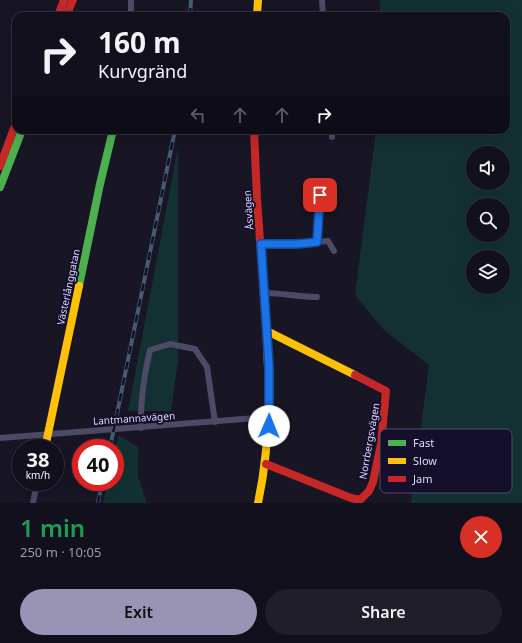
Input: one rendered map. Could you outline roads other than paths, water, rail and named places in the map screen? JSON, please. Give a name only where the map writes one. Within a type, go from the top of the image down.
[{"type":"main road","points":[[60,12],[64,0]]},
{"type":"main road","points":[[68,12],[73,0]]},
{"type":"main road","points":[[257,12],[258,0]]},
{"type":"main road","points":[[0,166],[12,134]]},
{"type":"main road","points":[[0,187],[20,134]]},
{"type":"main road","name":"Västerlånggatan","points":[[47,439],[100,184],[112,134]]},
{"type":"main road","name":"Åsvägen","points":[[254,134],[269,366],[269,417],[266,464],[258,503]]},
{"type":"main road","name":"Norrbergsvägen","points":[[267,330],[386,391],[383,429]]},
{"type":"main road","name":"Norrbergsvägen","points":[[266,464],[351,498],[360,500],[369,491],[373,482],[380,449]]},
{"type":"street","points":[[130,0],[131,12]]},
{"type":"street","points":[[322,0],[323,12]]},
{"type":"street","points":[[317,242],[320,195]]},
{"type":"street","points":[[261,244],[297,244],[328,241],[334,251]]},
{"type":"street","points":[[264,293],[278,293],[301,297],[317,297]]},
{"type":"street","points":[[141,428],[140,407],[145,371],[150,350],[170,344],[195,349],[207,367],[215,422]]},
{"type":"street","name":"Lantmannavägen","points":[[0,438],[269,417]]},
{"type":"street","points":[[33,503],[35,491]]},
{"type":"railway","points":[[190,12],[191,0]]},
{"type":"railway","points":[[112,439],[174,134]]},
{"type":"railway","points":[[98,503],[100,491]]}]
